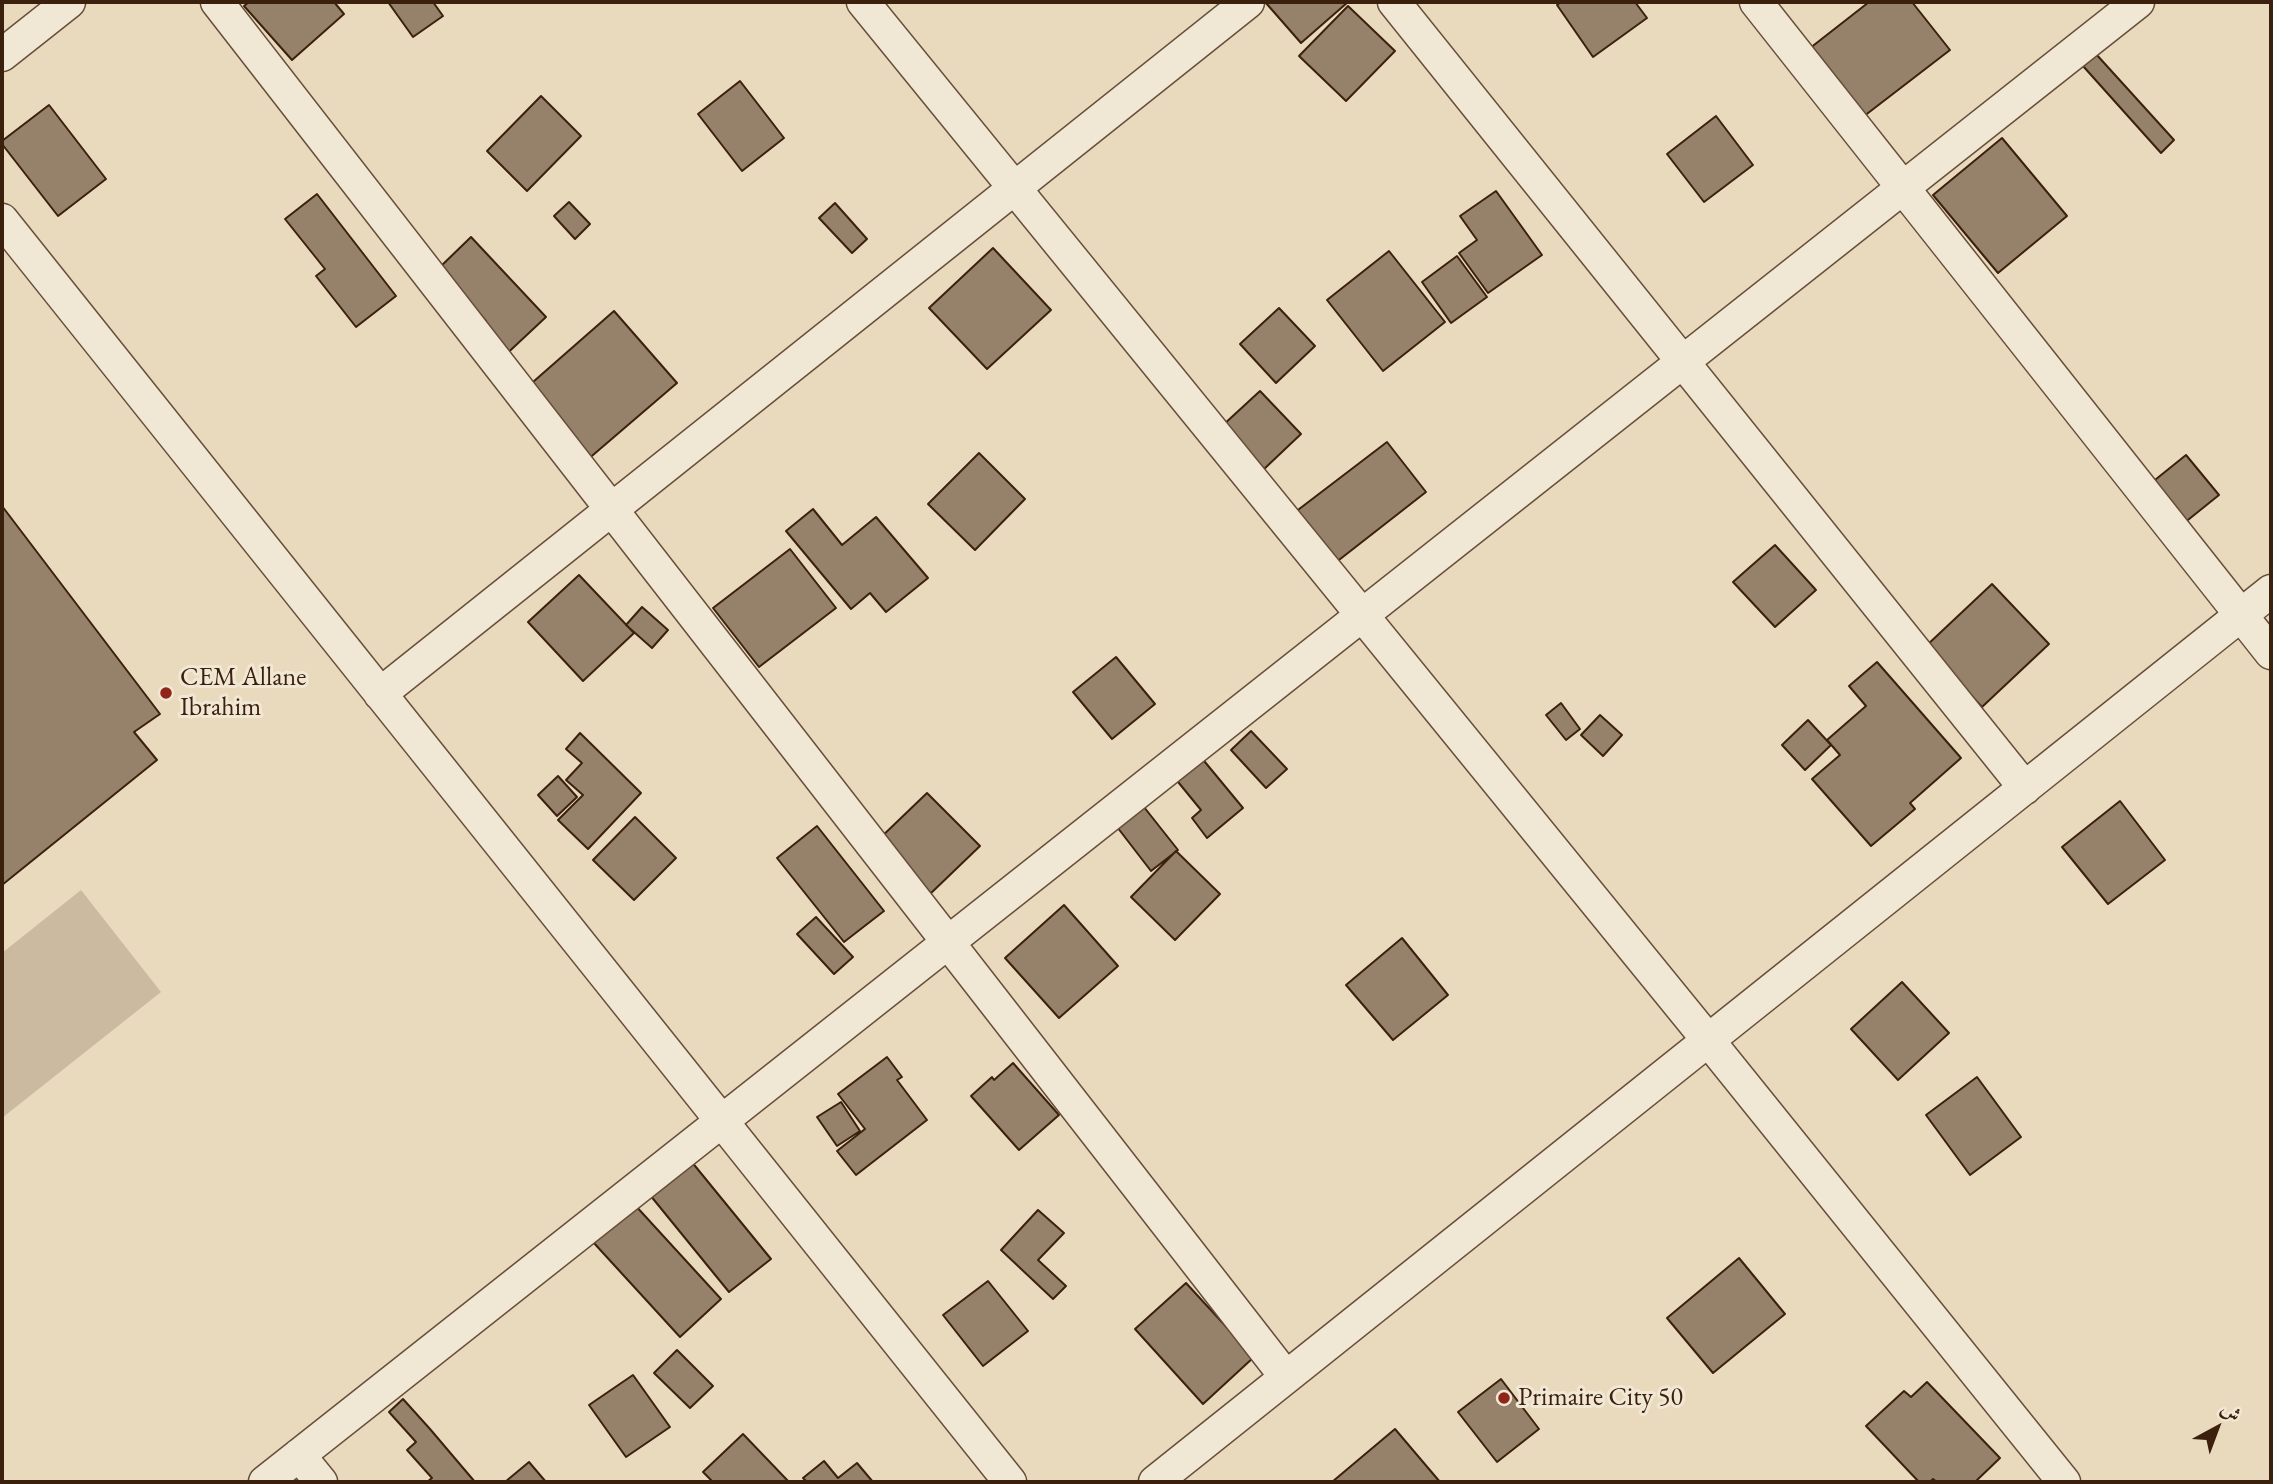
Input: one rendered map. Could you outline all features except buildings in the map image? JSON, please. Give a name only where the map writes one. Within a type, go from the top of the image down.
[{"type":"street","points":[[2,55],[69,2]]},
{"type":"street","points":[[217,2],[1286,1377]]},
{"type":"street","points":[[863,2],[1709,1040],[2064,1482]]},
{"type":"street","points":[[380,694],[1248,2]]},
{"type":"street","points":[[1394,2],[2025,788]]},
{"type":"street","points":[[1756,2],[2271,653]]},
{"type":"street","points":[[265,1482],[2138,2]]},
{"type":"street","points":[[2,220],[1010,1482]]},
{"type":"street","points":[[1155,1482],[2271,591]]},
{"type":"street","points":[[299,1455],[321,1482]]},
{"type":"shaded area","points":[[81,890],[161,992],[2,1118],[2,953]]},
{"type":"place","name":"CEM Allane Ibrahim","points":[[166,693]]},
{"type":"place","name":"Primaire City 50","points":[[1504,1398]]}]
